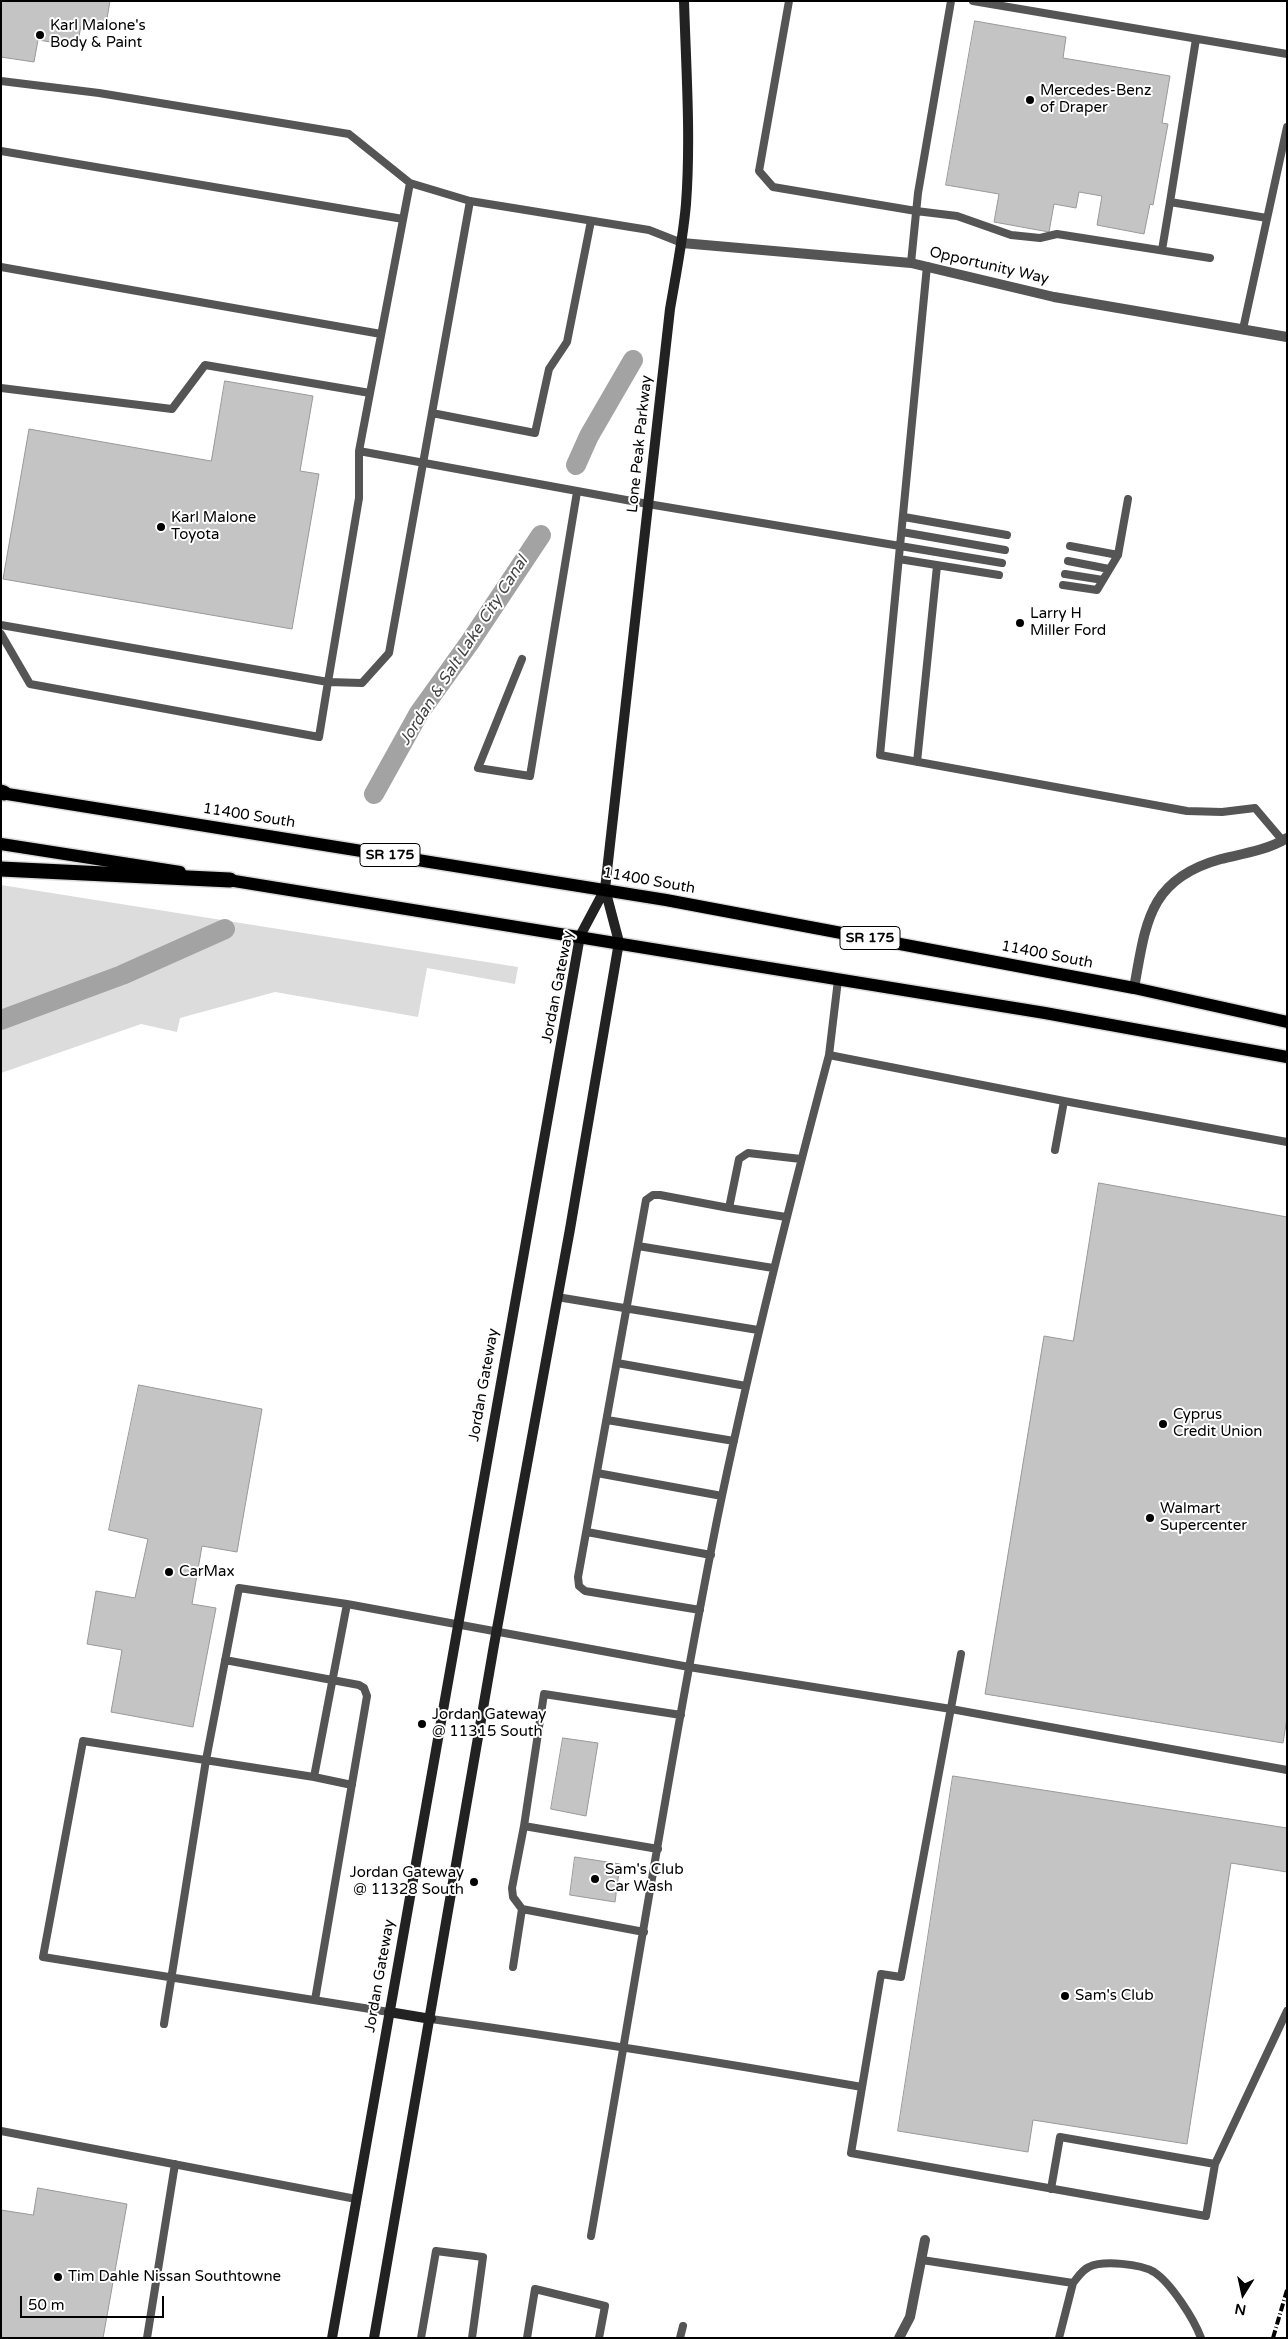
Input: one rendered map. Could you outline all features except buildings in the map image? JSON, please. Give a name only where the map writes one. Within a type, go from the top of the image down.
[{"type":"highway","points":[[1,868],[230,880]]},
{"type":"main road","name":"Lone Peak Parkway","points":[[605,889],[670,309],[682,242],[686,201],[687,95],[684,1]]},
{"type":"main road","name":"11400 South","points":[[2,793],[605,889],[1134,988],[1287,1022]]},
{"type":"main road","points":[[1,844],[619,942],[1044,1013],[1287,1057]]},
{"type":"main road","name":"Jordan Gateway","points":[[332,2338],[580,936],[605,889]]},
{"type":"main road","points":[[374,2338],[619,942],[605,889]]},
{"type":"main road","points":[[389,2012],[431,2019]]},
{"type":"street","name":"Opportunity Way","points":[[682,242],[911,263],[1054,297],[1287,337]]},
{"type":"street","points":[[1134,988],[1146,924],[1155,903],[1167,888],[1184,874],[1206,864],[1285,840]]},
{"type":"street","points":[[898,2338],[910,2317],[926,2240]]},
{"type":"lane","points":[[789,1],[759,171],[773,187],[957,216],[1011,235],[1040,238],[1057,234],[1210,258]]},
{"type":"lane","points":[[911,263],[916,211],[951,1]]},
{"type":"lane","points":[[973,1],[1287,54]]},
{"type":"lane","points":[[1162,250],[1196,39]]},
{"type":"lane","points":[[1,81],[99,93],[349,134],[410,183],[470,201],[649,230],[682,242]]},
{"type":"lane","points":[[1243,329],[1287,127]]},
{"type":"lane","points":[[1,151],[403,219]]},
{"type":"lane","points":[[1,634],[30,684],[319,737],[359,498],[359,451],[410,183]]},
{"type":"lane","points":[[1,624],[328,682],[362,683],[389,653],[470,201]]},
{"type":"lane","points":[[1170,202],[1267,218]]},
{"type":"lane","points":[[432,413],[534,433],[549,369],[567,342],[591,220]]},
{"type":"lane","points":[[927,266],[880,755],[1187,811],[1222,812],[1255,808],[1285,840]]},
{"type":"lane","points":[[1,267],[381,334]]},
{"type":"lane","points":[[1,388],[172,409],[205,365],[370,393]]},
{"type":"lane","points":[[359,451],[578,492],[1002,563]]},
{"type":"lane","points":[[522,658],[478,768],[530,776],[578,492]]},
{"type":"lane","points":[[1063,586],[1096,590],[1118,555],[1128,499]]},
{"type":"lane","points":[[904,517],[1007,535]]},
{"type":"lane","points":[[902,532],[1004,550]]},
{"type":"lane","points":[[1070,546],[1118,555]]},
{"type":"lane","points":[[899,559],[999,575]]},
{"type":"lane","points":[[1068,561],[1110,569]]},
{"type":"lane","points":[[917,762],[937,566]]},
{"type":"lane","points":[[1065,574],[1103,580]]},
{"type":"lane","points":[[591,2236],[689,1667],[722,1496],[758,1330],[828,1055],[838,980]]},
{"type":"lane","points":[[828,1055],[1287,1142]]},
{"type":"lane","points":[[1055,1150],[1064,1101]]},
{"type":"lane","points":[[728,1208],[738,1159],[748,1153],[801,1159]]},
{"type":"lane","points":[[700,1610],[585,1591],[579,1586],[578,1577],[646,1200],[653,1195],[786,1217]]},
{"type":"lane","points":[[638,1246],[773,1268]]},
{"type":"lane","points":[[557,1296],[758,1330]]},
{"type":"lane","points":[[617,1363],[746,1386]]},
{"type":"lane","points":[[607,1420],[734,1442]]},
{"type":"lane","points":[[597,1473],[722,1496]]},
{"type":"lane","points":[[587,1532],[711,1554]]},
{"type":"lane","points":[[164,2024],[206,1760],[239,1588],[347,1604],[689,1667],[951,1709],[1287,1770]]},
{"type":"lane","points":[[314,1777],[347,1604]]},
{"type":"lane","points":[[961,1654],[901,1977],[881,1974],[851,2152],[1206,2216],[1215,2164],[1287,2011]]},
{"type":"lane","points":[[225,1660],[359,1684],[364,1688],[367,1696],[315,2000]]},
{"type":"lane","points":[[644,1932],[522,1909],[513,1897],[512,1888],[524,1826],[544,1694],[681,1715]]},
{"type":"lane","points":[[352,1785],[314,1777],[83,1741],[43,1957],[389,2012]]},
{"type":"lane","points":[[524,1826],[658,1849]]},
{"type":"lane","points":[[513,1967],[522,1909]]},
{"type":"lane","points":[[431,2019],[569,2040],[625,2046],[862,2087]]},
{"type":"lane","points":[[1,2131],[356,2199]]},
{"type":"lane","points":[[1051,2188],[1060,2138],[1215,2164]]},
{"type":"lane","points":[[147,2338],[175,2164]]},
{"type":"lane","points":[[421,2338],[436,2251],[483,2257],[472,2338]]},
{"type":"lane","points":[[922,2260],[1073,2283]]},
{"type":"lane","points":[[1059,2338],[1073,2283],[1079,2274],[1089,2267],[1105,2263],[1139,2267],[1153,2271],[1170,2288],[1201,2338]]},
{"type":"lane","points":[[527,2338],[535,2289],[605,2306],[599,2338]]},
{"type":"lane","points":[[680,2338],[683,2326]]},
{"type":"shaded area","points":[[1,885],[518,967],[515,984],[427,968],[418,1017],[275,992],[180,1018],[177,1032],[141,1024],[1,1073]]},
{"type":"waterway","name":"Jordan & Salt Lake City Canal","points":[[576,465],[589,436],[633,360]]},
{"type":"waterway","name":"Jordan & Salt Lake City Canal","points":[[374,794],[419,713],[470,642],[541,535]]},
{"type":"waterway","name":"Jordan & Salt Lake City Canal","points":[[1,1020],[122,975],[225,929]]},
{"type":"railway","points":[[1273,2338],[1287,2290]]},
{"type":"place","name":"Karl Malone's Body & Paint","points":[[40,35]]},
{"type":"place","name":"Mercedes-Benz of Draper","points":[[1030,100]]},
{"type":"place","name":"Karl Malone Toyota","points":[[161,527]]},
{"type":"place","name":"Larry H Miller Ford","points":[[1020,623]]},
{"type":"place","name":"Cyprus Credit Union","points":[[1163,1424]]},
{"type":"place","name":"Walmart Supercenter","points":[[1150,1518]]},
{"type":"place","name":"CarMax","points":[[169,1572]]},
{"type":"place","name":"Jordan Gateway @ 11315 South","points":[[422,1724]]},
{"type":"place","name":"Sam's Club Car Wash","points":[[595,1879]]},
{"type":"place","name":"Jordan Gateway @ 11328 South","points":[[474,1882]]},
{"type":"place","name":"Sam's Club","points":[[1065,1996]]},
{"type":"place","name":"Tim Dahle Nissan Southtowne","points":[[58,2277]]}]
